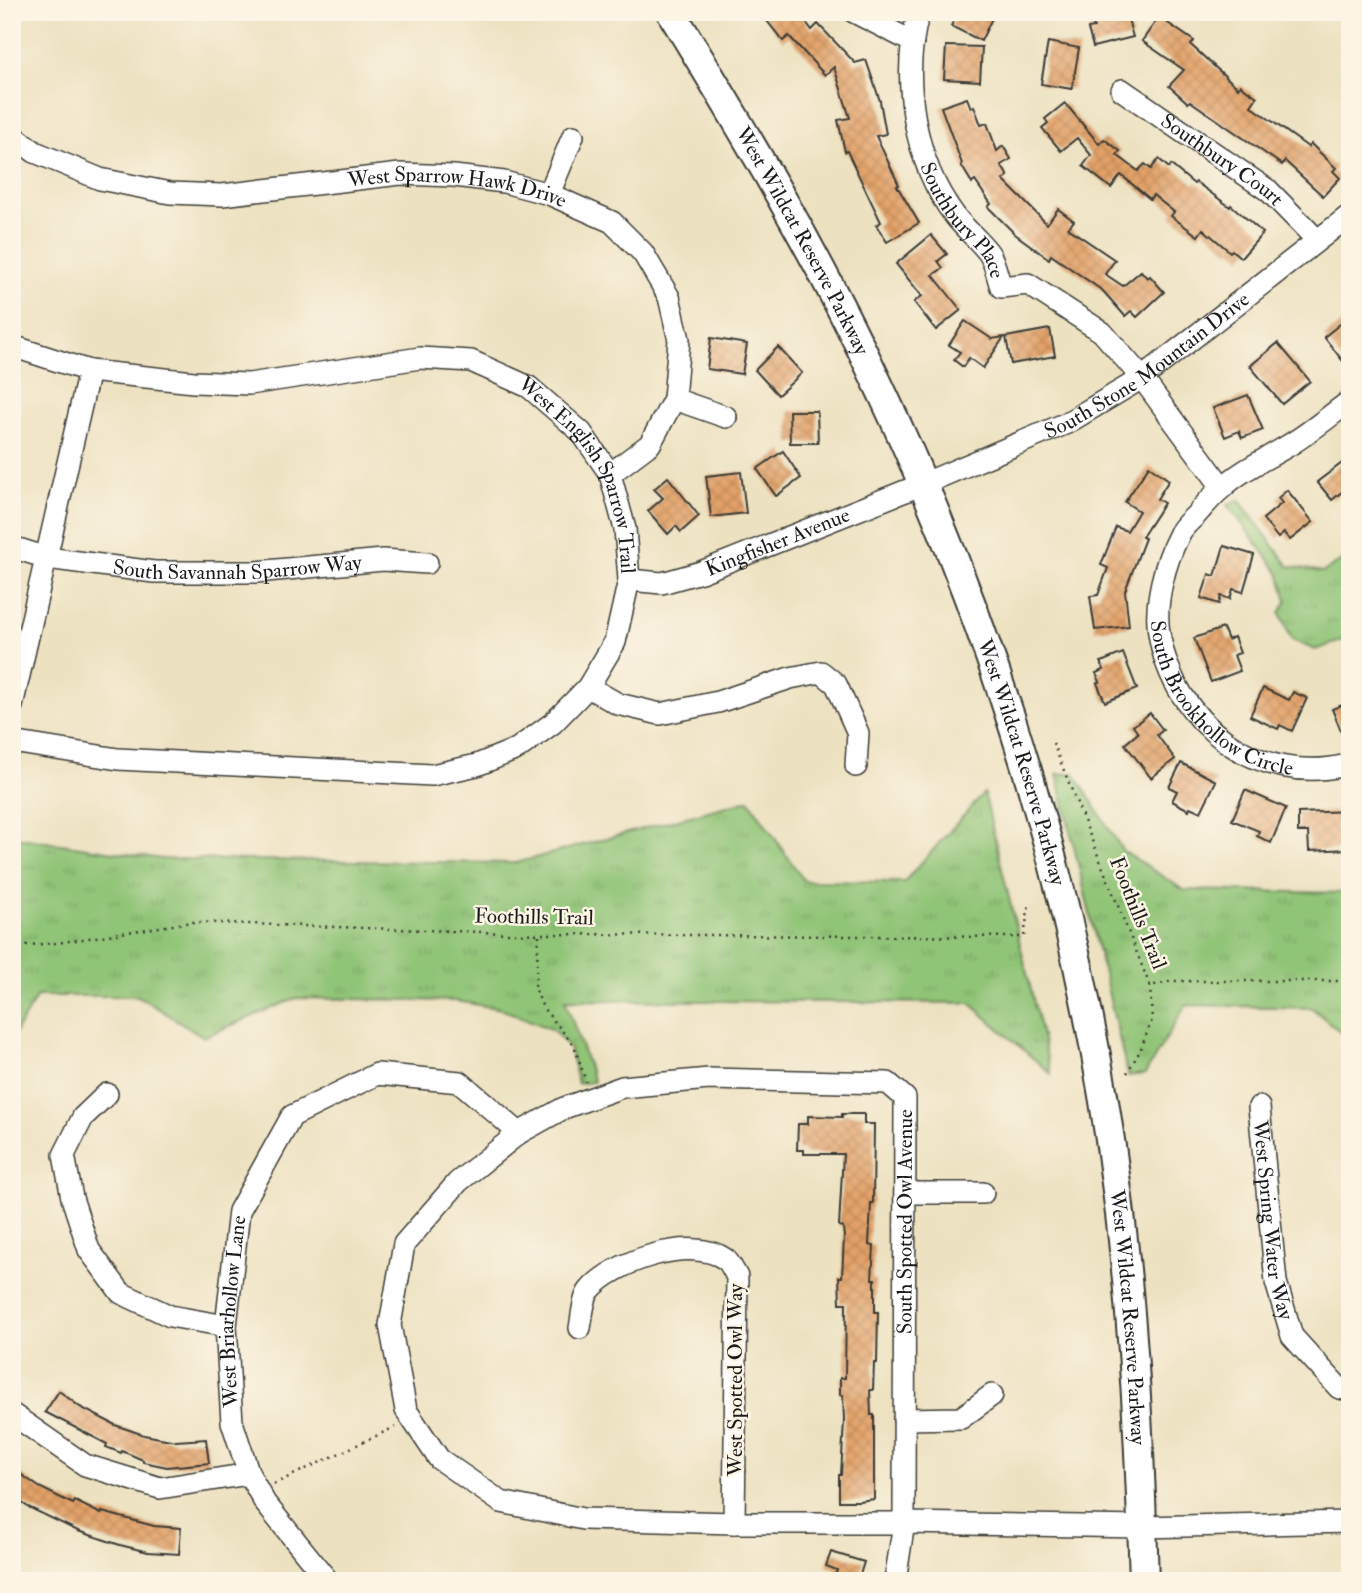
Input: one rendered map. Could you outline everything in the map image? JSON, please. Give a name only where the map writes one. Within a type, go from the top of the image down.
[{"type":"main road","name":"West Wildcat Reserve Parkway","points":[[671,12],[772,183],[880,386],[923,484],[981,632],[1010,718],[1051,856],[1079,974],[1118,1199],[1131,1332],[1144,1581]]},
{"type":"street","points":[[854,12],[914,42]]},
{"type":"street","name":"Southbury Place","points":[[919,12],[909,78],[912,106],[929,169],[955,216],[990,254],[1001,287],[1028,284],[1101,332],[1142,378],[1222,487]]},
{"type":"street","name":"Southbury Court","points":[[1122,90],[1269,191],[1317,240]]},
{"type":"street","name":"West Sparrow Hawk Drive","points":[[12,135],[35,152],[100,179],[170,193],[222,195],[400,174],[454,176],[492,181],[549,194],[612,222],[643,253],[669,297],[679,340],[674,399],[649,444],[611,474]]},
{"type":"street","points":[[549,194],[573,136]]},
{"type":"street","name":"South Stone Mountain Drive","points":[[923,484],[1067,423],[1142,378],[1350,215]]},
{"type":"street","name":"West English Sparrow Trail","points":[[12,346],[89,371],[194,382],[249,384],[420,358],[471,361],[529,387],[581,432],[611,474],[625,529],[629,580],[615,642],[588,687],[553,723],[517,749],[477,765],[432,775],[118,759],[12,742]]},
{"type":"street","points":[[12,706],[89,371]]},
{"type":"street","points":[[674,399],[726,417]]},
{"type":"street","name":"South Brookhollow Circle","points":[[1350,401],[1297,441],[1222,487],[1180,532],[1161,580],[1159,632],[1170,671],[1189,707],[1215,735],[1248,757],[1292,768],[1328,770],[1350,764]]},
{"type":"street","name":"Kingfisher Avenue","points":[[629,580],[662,583],[701,572],[923,484]]},
{"type":"street","name":"South Savannah Sparrow Way","points":[[12,547],[47,558],[154,572],[256,572],[383,560],[427,563]]},
{"type":"street","points":[[588,687],[618,704],[660,714],[718,702],[790,678],[821,672],[836,684],[858,733],[856,766]]},
{"type":"street","name":"West Briarhollow Lane","points":[[328,1581],[265,1503],[253,1482],[232,1422],[226,1326],[239,1211],[292,1116],[377,1074],[460,1082],[519,1133]]},
{"type":"street","name":"South Spotted Owl Avenue","points":[[904,1523],[905,1098],[888,1083],[709,1079],[622,1087],[564,1108],[519,1133],[458,1182],[404,1244],[390,1325],[406,1410],[439,1459],[501,1502],[583,1519],[734,1523],[1142,1527],[1350,1522]]},
{"type":"street","points":[[107,1094],[83,1117],[64,1155],[72,1198],[89,1250],[121,1293],[170,1316],[226,1326]]},
{"type":"street","name":"West Spring Water Way","points":[[1259,1107],[1276,1282],[1292,1336],[1339,1388],[1350,1390]]},
{"type":"street","points":[[906,1193],[983,1194]]},
{"type":"street","name":"West Spotted Owl Way","points":[[580,1328],[588,1292],[615,1270],[646,1256],[678,1251],[702,1251],[726,1259],[737,1277],[734,1523]]},
{"type":"street","points":[[904,1419],[961,1418],[992,1395]]},
{"type":"street","points":[[12,1414],[85,1465],[160,1488],[253,1482]]},
{"type":"street","points":[[894,1581],[904,1523]]},
{"type":"path","name":"Foothills Trail","points":[[1053,743],[1150,986],[1173,981],[1350,981]]},
{"type":"path","name":"Foothills Trail","points":[[12,946],[57,943],[192,922],[539,934],[1024,937],[1029,904]]},
{"type":"path","points":[[539,934],[536,988],[543,1009],[574,1045],[592,1098]]},
{"type":"path","points":[[1127,1073],[1140,1051],[1152,1020],[1150,986]]},
{"type":"path","points":[[253,1482],[412,1419]]},
{"type":"green space","points":[[1239,500],[1289,566],[1323,572],[1350,556],[1350,638],[1315,650],[1292,640],[1280,613],[1287,600],[1279,573],[1228,505]]},
{"type":"green space","points":[[1074,773],[1123,851],[1184,890],[1350,893],[1350,1040],[1312,1008],[1186,1005],[1145,1074],[1128,1076],[1057,774]]},
{"type":"green space","points":[[984,793],[1051,1074],[970,1003],[565,1000],[594,1082],[578,1084],[569,1047],[553,1030],[502,1009],[456,1001],[296,998],[204,1037],[138,996],[37,996],[12,1038],[12,837],[162,859],[516,863],[749,800],[804,881],[904,882]]},
{"type":"building","points":[[760,12],[798,12],[812,30],[818,24],[855,63],[866,60],[880,101],[886,134],[876,136],[899,185],[897,186],[919,223],[887,242],[876,225],[881,222],[847,151],[845,152],[838,120],[850,118],[834,67],[825,75],[789,36],[783,41]]},
{"type":"building","points":[[958,12],[995,12],[981,41],[951,26]]},
{"type":"building","points":[[1090,12],[1126,12],[1133,37],[1093,47],[1088,29],[1094,28]]},
{"type":"building","points":[[1159,17],[1194,41],[1191,45],[1238,88],[1240,85],[1257,97],[1251,106],[1308,147],[1311,144],[1336,168],[1333,171],[1340,178],[1323,196],[1285,161],[1282,165],[1190,101],[1188,103],[1169,86],[1184,70],[1142,41]]},
{"type":"building","points":[[1048,42],[1079,48],[1072,89],[1041,84]]},
{"type":"building","points":[[946,46],[982,47],[980,81],[944,79]]},
{"type":"building","points":[[967,98],[971,108],[974,106],[981,125],[987,123],[997,151],[1003,146],[1011,159],[1001,165],[1008,176],[1003,180],[1047,224],[1058,209],[1074,221],[1068,228],[1115,260],[1105,274],[1123,286],[1141,271],[1147,278],[1150,276],[1164,292],[1137,317],[1131,311],[1125,316],[1103,291],[1051,255],[1049,259],[1015,234],[988,207],[991,204],[975,181],[972,183],[961,165],[941,107]]},
{"type":"building","points":[[1065,103],[1099,144],[1104,139],[1120,151],[1117,155],[1138,171],[1145,164],[1151,169],[1159,159],[1230,207],[1231,205],[1263,233],[1241,258],[1203,229],[1198,236],[1171,216],[1174,212],[1153,195],[1150,199],[1121,175],[1111,188],[1083,166],[1091,155],[1077,138],[1061,151],[1042,128],[1048,123],[1045,119]]},
{"type":"building","points":[[931,235],[947,254],[938,261],[943,268],[933,275],[961,310],[936,330],[914,302],[922,296],[896,264]]},
{"type":"building","points":[[1350,316],[1350,370],[1324,337]]},
{"type":"building","points":[[965,321],[992,339],[1004,337],[983,368],[969,358],[963,367],[954,360],[960,352],[949,345]]},
{"type":"building","points":[[1050,329],[1055,356],[1011,364],[1006,337]]},
{"type":"building","points":[[711,338],[747,344],[742,374],[707,369]]},
{"type":"building","points":[[1278,343],[1310,381],[1282,404],[1250,366]]},
{"type":"building","points":[[778,347],[802,373],[778,395],[755,370]]},
{"type":"building","points":[[1248,395],[1263,430],[1242,438],[1239,431],[1225,437],[1213,408]]},
{"type":"building","points":[[789,411],[817,411],[818,443],[790,443]]},
{"type":"building","points":[[783,451],[801,478],[776,496],[757,469]]},
{"type":"building","points":[[1350,457],[1350,485],[1332,500],[1317,482]]},
{"type":"building","points":[[1149,466],[1169,480],[1157,499],[1164,503],[1142,537],[1145,538],[1125,591],[1129,626],[1095,630],[1090,596],[1098,595],[1108,568],[1101,565],[1116,527],[1127,531],[1139,511],[1125,502]]},
{"type":"building","points":[[741,472],[746,513],[711,517],[706,476]]},
{"type":"building","points":[[668,477],[699,516],[681,532],[676,526],[668,534],[648,511],[663,498],[654,489]]},
{"type":"building","points":[[1287,490],[1313,522],[1290,540],[1284,533],[1278,538],[1263,519],[1282,503],[1278,498]]},
{"type":"building","points":[[1224,546],[1254,555],[1243,592],[1233,589],[1230,599],[1221,596],[1219,604],[1201,598],[1209,574],[1215,576]]},
{"type":"building","points":[[1223,628],[1228,640],[1234,637],[1240,653],[1234,655],[1240,671],[1211,682],[1194,638]]},
{"type":"building","points":[[1123,653],[1137,689],[1105,702],[1096,673],[1104,670],[1101,662]]},
{"type":"building","points":[[1263,688],[1289,700],[1293,692],[1307,698],[1292,731],[1280,725],[1278,729],[1250,716]]},
{"type":"building","points":[[1350,702],[1350,751],[1349,751],[1332,709]]},
{"type":"building","points":[[1150,713],[1163,730],[1157,735],[1175,759],[1151,778],[1125,744],[1138,733],[1133,726]]},
{"type":"building","points":[[1181,763],[1216,781],[1201,812],[1190,807],[1189,810],[1172,801],[1177,791],[1169,787]]},
{"type":"building","points":[[1245,790],[1286,808],[1271,843],[1257,836],[1259,831],[1232,820]]},
{"type":"building","points":[[1350,811],[1350,849],[1309,851],[1308,832],[1298,832],[1298,813]]},
{"type":"building","points":[[842,1114],[864,1114],[864,1124],[874,1124],[873,1203],[869,1245],[874,1246],[872,1279],[875,1279],[875,1312],[878,1312],[877,1363],[874,1363],[873,1390],[870,1390],[871,1415],[874,1415],[874,1499],[859,1501],[839,1501],[844,1420],[840,1378],[845,1378],[846,1303],[840,1303],[839,1277],[842,1277],[844,1237],[843,1227],[839,1226],[843,1154],[804,1154],[804,1150],[797,1150],[798,1124],[808,1124],[808,1116],[842,1117]]},
{"type":"building","points":[[59,1391],[80,1407],[115,1425],[144,1435],[176,1441],[206,1439],[209,1463],[167,1467],[143,1462],[122,1451],[121,1453],[106,1447],[107,1444],[45,1412]]},
{"type":"building","points":[[12,1468],[39,1487],[101,1514],[102,1512],[154,1526],[181,1528],[179,1554],[148,1552],[120,1545],[78,1531],[28,1507],[12,1496]]},
{"type":"building","points":[[831,1552],[864,1562],[858,1581],[834,1578],[837,1570],[826,1566]]}]
